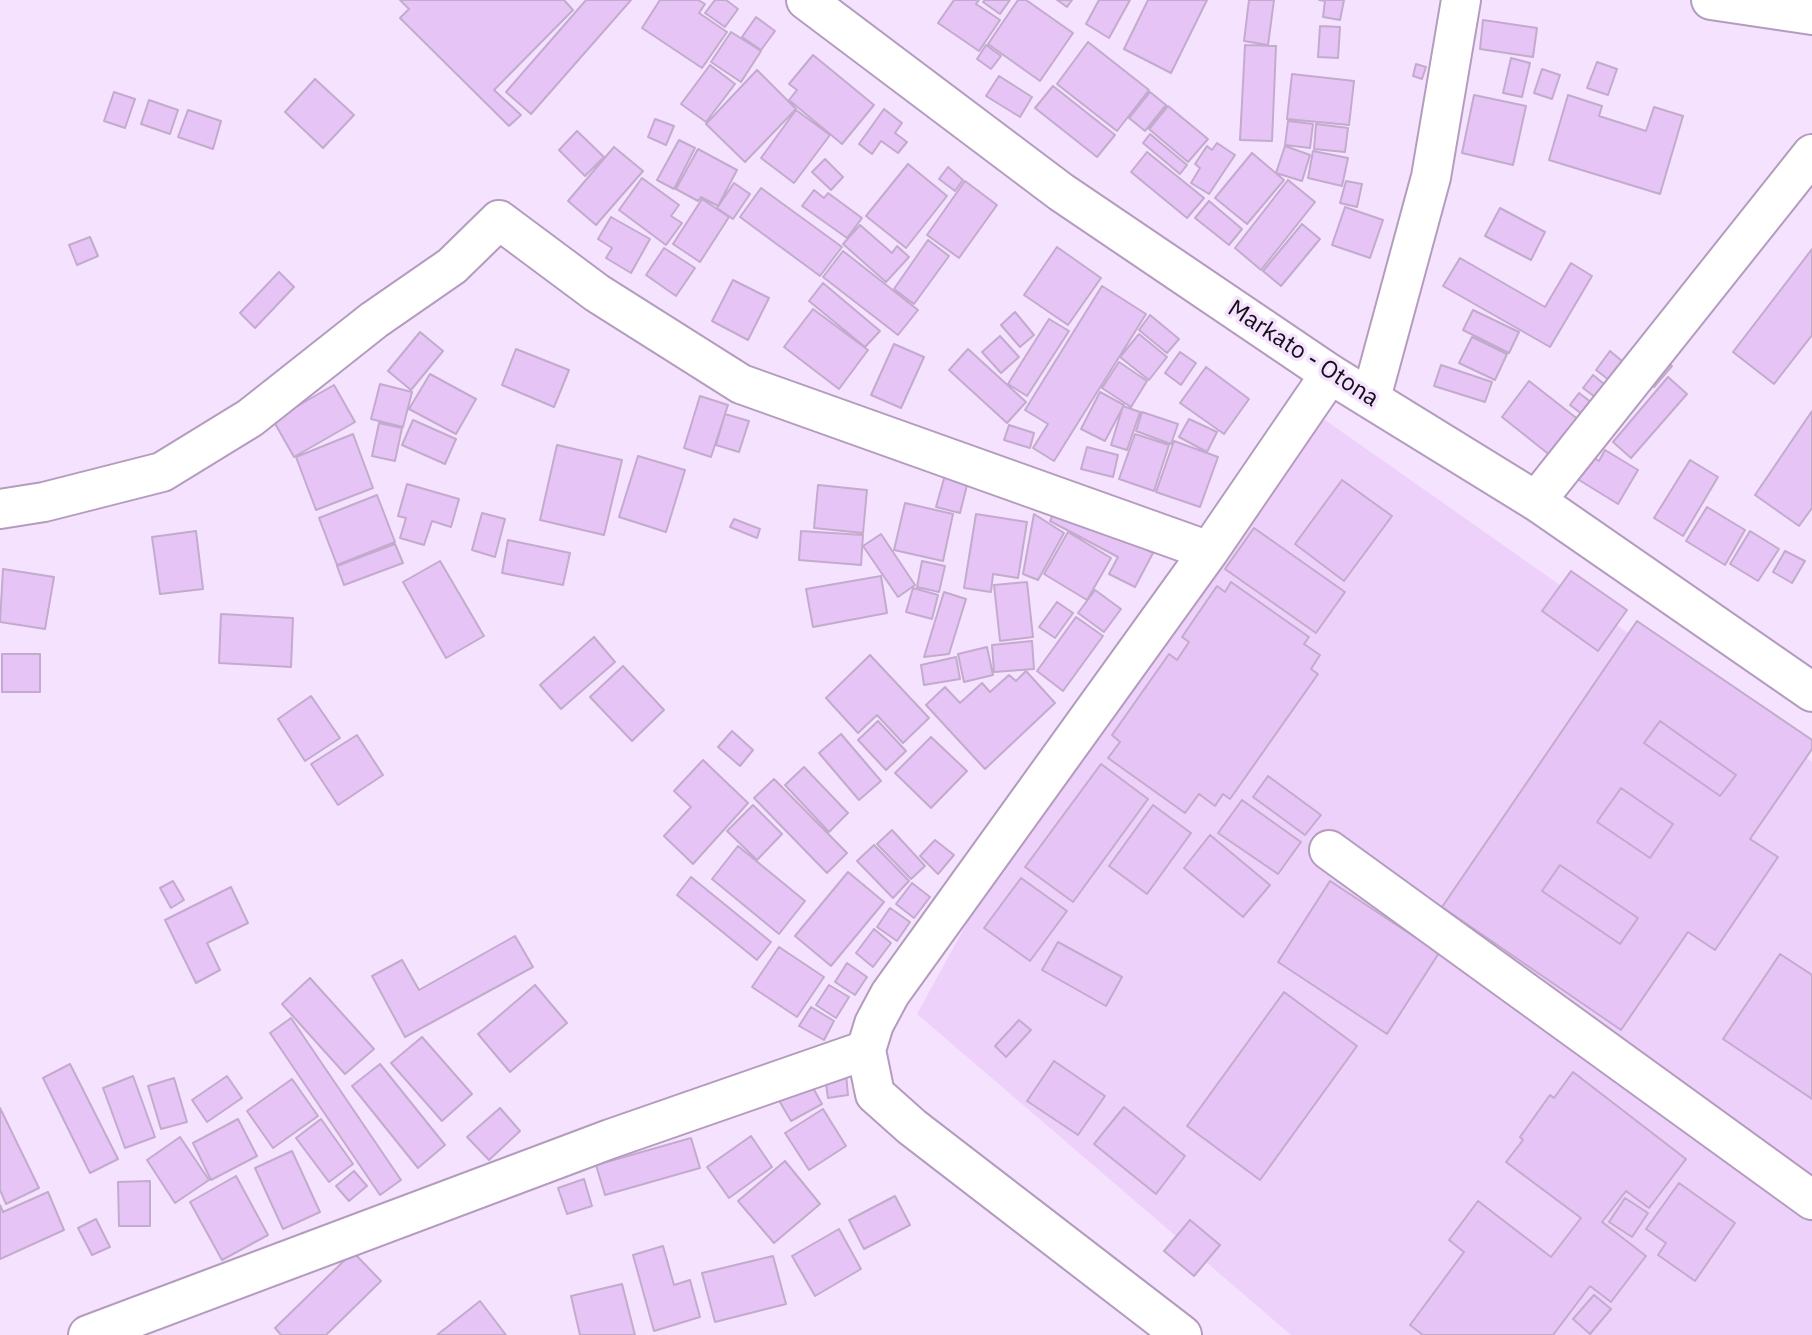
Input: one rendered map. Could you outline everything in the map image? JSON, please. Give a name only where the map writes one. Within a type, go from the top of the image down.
[{"type":"street","name":"Markato - Otona","points":[[806,0],[1061,191],[1330,374],[1536,501],[1812,692]]},
{"type":"street","points":[[1371,398],[1431,177],[1461,0]]},
{"type":"street","points":[[1711,0],[1812,15]]},
{"type":"street","points":[[1536,501],[1812,154]]},
{"type":"street","points":[[0,509],[44,502],[162,472],[250,418],[374,320],[452,266],[499,220],[597,293],[741,384],[1209,551]]},
{"type":"street","points":[[1182,1335],[912,1127],[875,1094],[866,1050],[874,1024],[890,994],[1209,551],[1330,374]]},
{"type":"street","points":[[1329,850],[1812,1200]]},
{"type":"street","points":[[88,1335],[598,1144],[866,1050]]},
{"type":"shaded area","points":[[1318,415],[1812,762],[1812,1335],[1291,1335],[917,1014],[996,870]]},
{"type":"building","points":[[400,0],[564,0],[573,10],[494,90],[521,115],[509,126],[400,18],[409,9]]},
{"type":"building","points":[[586,0],[631,0],[531,114],[506,92]]},
{"type":"building","points":[[660,0],[698,0],[705,4],[699,13],[727,32],[702,68],[642,28]]},
{"type":"building","points":[[715,0],[726,0],[738,9],[725,27],[705,13]]},
{"type":"building","points":[[954,0],[979,0],[976,4],[1000,20],[979,51],[938,23]]},
{"type":"building","points":[[1010,0],[1000,14],[983,2]]},
{"type":"building","points":[[1018,0],[1026,0],[1073,33],[1040,81],[988,44]]},
{"type":"building","points":[[1057,0],[1072,0],[1067,7]]},
{"type":"building","points":[[1099,0],[1130,0],[1109,38],[1086,24]]},
{"type":"building","points":[[1148,0],[1207,0],[1171,73],[1124,49]]},
{"type":"building","points":[[1249,0],[1274,0],[1268,45],[1244,41]]},
{"type":"building","points":[[1319,0],[1344,0],[1340,20],[1323,17],[1325,1]]},
{"type":"building","points":[[756,17],[775,31],[761,50],[742,37]]},
{"type":"building","points":[[1483,20],[1537,28],[1533,57],[1480,49]]},
{"type":"building","points":[[1320,26],[1340,27],[1338,58],[1318,57]]},
{"type":"building","points":[[731,32],[761,51],[741,82],[711,62]]},
{"type":"building","points":[[1088,42],[1149,90],[1117,131],[1057,84]]},
{"type":"building","points":[[986,45],[1001,56],[991,69],[977,59]]},
{"type":"building","points":[[1245,45],[1276,46],[1272,141],[1240,140]]},
{"type":"building","points":[[813,55],[874,105],[842,144],[789,100],[797,90],[789,84]]},
{"type":"building","points":[[1511,58],[1530,63],[1522,97],[1503,93]]},
{"type":"building","points":[[1597,62],[1617,69],[1608,95],[1587,88]]},
{"type":"building","points":[[1416,64],[1426,67],[1422,79],[1413,76]]},
{"type":"building","points":[[710,65],[735,84],[706,122],[681,104]]},
{"type":"building","points":[[1542,69],[1560,75],[1552,99],[1534,93]]},
{"type":"building","points":[[757,70],[796,109],[745,162],[706,124]]},
{"type":"building","points":[[1292,74],[1354,81],[1349,125],[1287,119]]},
{"type":"building","points":[[999,76],[1032,97],[1020,117],[986,96]]},
{"type":"building","points":[[315,79],[354,115],[323,148],[285,112]]},
{"type":"building","points":[[1053,86],[1115,135],[1097,157],[1035,108]]},
{"type":"building","points":[[114,92],[135,99],[125,128],[104,121]]},
{"type":"building","points":[[1150,92],[1166,105],[1145,131],[1129,118]]},
{"type":"building","points":[[1474,95],[1526,106],[1513,165],[1462,153]]},
{"type":"building","points":[[1568,95],[1602,106],[1599,116],[1646,131],[1654,107],[1683,116],[1660,194],[1549,160]]},
{"type":"building","points":[[149,100],[178,110],[170,134],[141,124]]},
{"type":"building","points":[[1168,106],[1208,139],[1188,162],[1149,129]]},
{"type":"building","points":[[884,109],[902,123],[895,133],[907,142],[898,153],[881,141],[872,154],[859,144]]},
{"type":"building","points":[[188,110],[221,121],[213,149],[178,137]]},
{"type":"building","points":[[796,110],[830,135],[794,183],[761,158]]},
{"type":"building","points":[[655,119],[674,126],[666,145],[648,137]]},
{"type":"building","points":[[1288,121],[1313,124],[1310,148],[1285,145]]},
{"type":"building","points":[[1316,124],[1348,128],[1345,152],[1314,149]]},
{"type":"building","points":[[577,131],[604,157],[585,176],[559,150]]},
{"type":"building","points":[[1150,134],[1187,165],[1180,174],[1143,143]]},
{"type":"building","points":[[679,140],[695,148],[674,189],[657,180]]},
{"type":"building","points":[[1217,143],[1235,155],[1209,194],[1191,183],[1200,168],[1195,164],[1207,146],[1212,150]]},
{"type":"building","points":[[1285,146],[1310,155],[1302,181],[1276,173]]},
{"type":"building","points":[[614,147],[643,171],[596,225],[568,201]]},
{"type":"building","points":[[698,149],[737,170],[718,206],[701,197],[698,201],[676,189]]},
{"type":"building","points":[[1313,151],[1348,158],[1342,186],[1308,178]]},
{"type":"building","points":[[1147,152],[1204,198],[1187,218],[1131,172]]},
{"type":"building","points":[[1252,153],[1284,180],[1247,224],[1215,198]]},
{"type":"building","points":[[825,159],[843,177],[831,190],[812,172]]},
{"type":"building","points":[[908,164],[947,196],[906,248],[866,216]]},
{"type":"building","points":[[948,167],[963,180],[955,191],[939,179]]},
{"type":"building","points":[[642,178],[679,205],[671,216],[682,223],[666,245],[619,210]]},
{"type":"building","points":[[1288,180],[1315,202],[1261,270],[1235,248]]},
{"type":"building","points":[[965,181],[997,205],[959,258],[927,235]]},
{"type":"building","points":[[1346,181],[1362,184],[1357,207],[1340,203]]},
{"type":"building","points":[[734,183],[750,194],[733,219],[717,208]]},
{"type":"building","points":[[761,188],[842,247],[820,276],[740,217]]},
{"type":"building","points":[[814,190],[824,198],[828,193],[862,218],[847,238],[802,206]]},
{"type":"building","points":[[702,199],[729,217],[700,262],[673,244]]},
{"type":"building","points":[[1209,201],[1242,229],[1229,245],[1195,218]]},
{"type":"building","points":[[1345,207],[1383,220],[1370,258],[1332,245]]},
{"type":"building","points":[[1500,208],[1545,232],[1531,260],[1485,236]]},
{"type":"building","points":[[611,217],[650,239],[631,273],[606,258],[612,248],[598,239]]},
{"type":"building","points":[[1302,224],[1320,239],[1281,286],[1263,271]]},
{"type":"building","points":[[860,225],[892,253],[897,246],[909,257],[886,282],[843,244]]},
{"type":"building","points":[[90,237],[98,256],[77,265],[69,245]]},
{"type":"building","points":[[928,240],[949,256],[914,304],[894,289]]},
{"type":"building","points":[[1057,247],[1101,278],[1068,325],[1024,295]]},
{"type":"building","points":[[664,248],[695,268],[676,296],[646,275]]},
{"type":"building","points":[[1812,249],[1812,335],[1774,384],[1733,352]]},
{"type":"building","points":[[843,251],[918,310],[898,335],[823,277]]},
{"type":"building","points":[[1460,258],[1545,307],[1571,263],[1592,276],[1550,347],[1443,286]]},
{"type":"building","points":[[279,272],[294,287],[255,328],[240,313]]},
{"type":"building","points":[[733,280],[769,298],[748,340],[712,321]]},
{"type":"building","points":[[823,283],[880,331],[865,347],[809,301]]},
{"type":"building","points":[[1102,286],[1146,314],[1054,461],[1033,448],[1048,424],[1025,410]]},
{"type":"building","points":[[813,309],[868,350],[839,389],[784,347]]},
{"type":"building","points":[[1473,310],[1519,332],[1509,353],[1463,330]]},
{"type":"building","points":[[1015,312],[1034,335],[1020,347],[1001,325]]},
{"type":"building","points":[[1150,315],[1179,339],[1167,353],[1139,330]]},
{"type":"building","points":[[1049,319],[1069,331],[1027,396],[1008,384]]},
{"type":"building","points":[[420,332],[443,351],[411,390],[388,371]]},
{"type":"building","points":[[1139,334],[1167,357],[1149,380],[1120,357]]},
{"type":"building","points":[[1000,336],[1019,357],[1001,373],[982,352]]},
{"type":"building","points":[[1472,337],[1507,354],[1495,380],[1459,363]]},
{"type":"building","points":[[894,344],[924,357],[901,408],[871,395]]},
{"type":"building","points":[[516,349],[569,370],[554,407],[502,385]]},
{"type":"building","points":[[968,349],[1026,402],[1007,423],[949,370]]},
{"type":"building","points":[[1610,351],[1622,361],[1609,380],[1596,370]]},
{"type":"building","points":[[1180,352],[1196,363],[1181,385],[1165,373]]},
{"type":"building","points":[[1662,358],[1672,366],[1654,387],[1643,379]]},
{"type":"building","points":[[1119,362],[1147,381],[1131,407],[1102,388]]},
{"type":"building","points":[[1441,365],[1492,382],[1485,402],[1434,386]]},
{"type":"building","points":[[1206,367],[1249,399],[1224,434],[1180,403]]},
{"type":"building","points":[[430,374],[476,399],[456,434],[409,409]]},
{"type":"building","points":[[1593,375],[1609,388],[1599,400],[1583,388]]},
{"type":"building","points":[[1668,377],[1687,394],[1631,458],[1613,442]]},
{"type":"building","points":[[1529,381],[1584,424],[1556,460],[1502,417]]},
{"type":"building","points":[[380,384],[412,392],[403,427],[371,419]]},
{"type":"building","points":[[334,385],[355,422],[294,457],[273,420]]},
{"type":"building","points":[[1100,392],[1124,405],[1105,441],[1081,429]]},
{"type":"building","points":[[1579,393],[1596,406],[1587,418],[1570,405]]},
{"type":"building","points":[[700,396],[728,405],[711,457],[684,448]]},
{"type":"building","points":[[1123,406],[1140,412],[1127,450],[1111,445]]},
{"type":"building","points":[[1812,411],[1812,508],[1799,526],[1755,495]]},
{"type":"building","points":[[1142,412],[1178,424],[1171,444],[1136,431]]},
{"type":"building","points":[[725,414],[749,421],[739,452],[716,445]]},
{"type":"building","points":[[1189,419],[1217,432],[1207,452],[1179,437]]},
{"type":"building","points":[[413,420],[456,439],[445,464],[402,445]]},
{"type":"building","points":[[379,423],[402,428],[395,461],[372,456]]},
{"type":"building","points":[[1009,425],[1034,433],[1030,448],[1004,440]]},
{"type":"building","points":[[353,434],[373,488],[316,510],[296,457]]},
{"type":"building","points":[[1135,434],[1169,445],[1154,491],[1119,479]]},
{"type":"building","points":[[1174,441],[1218,457],[1200,507],[1156,492]]},
{"type":"building","points":[[557,445],[622,460],[604,535],[540,520]]},
{"type":"building","points":[[1087,447],[1118,455],[1113,477],[1081,469]]},
{"type":"building","points":[[1605,450],[1638,470],[1618,504],[1571,475],[1584,452],[1599,461]]},
{"type":"building","points":[[638,456],[685,470],[666,532],[619,517]]},
{"type":"building","points":[[1690,460],[1718,477],[1683,536],[1654,518]]},
{"type":"building","points":[[945,475],[968,481],[960,513],[936,507]]},
{"type":"building","points":[[1342,480],[1392,516],[1344,581],[1295,544]]},
{"type":"building","points":[[407,484],[459,499],[451,527],[432,521],[424,545],[400,538],[406,518],[398,516]]},
{"type":"building","points":[[818,485],[867,490],[863,533],[814,528]]},
{"type":"building","points":[[377,495],[395,542],[337,565],[319,518]]},
{"type":"building","points":[[905,503],[953,514],[943,561],[894,550]]},
{"type":"building","points":[[1707,507],[1745,530],[1725,565],[1686,541]]},
{"type":"building","points":[[1055,511],[1079,514],[1153,553],[1135,587],[1109,574],[1118,557],[1050,521]]},
{"type":"building","points":[[482,513],[505,519],[495,557],[472,550]]},
{"type":"building","points":[[976,514],[1027,522],[1018,578],[993,574],[991,592],[964,588]]},
{"type":"building","points":[[1034,514],[1064,533],[1038,580],[1023,574]]},
{"type":"building","points":[[734,519],[760,529],[757,538],[730,527]]},
{"type":"building","points":[[1254,528],[1345,592],[1316,633],[1225,569]]},
{"type":"building","points":[[196,531],[203,589],[160,594],[152,537]]},
{"type":"building","points":[[801,531],[863,535],[861,565],[799,560]]},
{"type":"building","points":[[1750,531],[1779,549],[1758,581],[1730,564]]},
{"type":"building","points":[[1068,532],[1111,558],[1087,600],[1044,574]]},
{"type":"building","points":[[881,534],[915,585],[898,597],[863,546]]},
{"type":"building","points":[[508,540],[570,553],[563,585],[502,573]]},
{"type":"building","points":[[395,544],[403,563],[344,585],[337,566]]},
{"type":"building","points":[[1785,551],[1805,561],[1792,583],[1773,572]]},
{"type":"building","points":[[440,561],[484,636],[446,658],[403,582]]},
{"type":"building","points":[[922,561],[945,566],[939,592],[917,587]]},
{"type":"building","points":[[3,569],[54,577],[45,629],[0,622]]},
{"type":"building","points":[[1571,571],[1627,610],[1598,651],[1542,611]]},
{"type":"building","points":[[881,576],[887,613],[813,627],[806,589]]},
{"type":"building","points":[[1027,582],[1033,637],[1000,641],[994,585]]},
{"type":"building","points":[[1231,582],[1309,637],[1304,644],[1320,655],[1311,669],[1318,674],[1230,799],[1223,794],[1215,806],[1199,794],[1185,813],[1108,758],[1120,742],[1112,735],[1169,654],[1177,660],[1189,642],[1182,637],[1217,586],[1225,592]]},
{"type":"building","points":[[913,588],[938,595],[932,619],[906,612]]},
{"type":"building","points":[[1095,590],[1121,609],[1104,632],[1078,613]]},
{"type":"building","points":[[944,592],[966,599],[949,654],[924,657]]},
{"type":"building","points":[[1057,602],[1073,613],[1055,638],[1039,627]]},
{"type":"building","points":[[221,614],[293,618],[291,667],[219,663]]},
{"type":"building","points":[[1076,617],[1103,636],[1063,691],[1037,671]]},
{"type":"building","points":[[1637,621],[1812,740],[1812,749],[1750,839],[1778,857],[1715,950],[1688,932],[1621,1030],[1442,907]],"holes":[[[1660,721],[1736,775],[1720,796],[1644,743]],[[1621,788],[1673,824],[1650,858],[1597,822]],[[1560,865],[1638,918],[1620,944],[1542,891]]]},
{"type":"building","points":[[594,637],[615,662],[561,709],[540,685]]},
{"type":"building","points":[[1032,641],[1034,669],[994,672],[992,645]]},
{"type":"building","points":[[987,647],[993,675],[964,682],[958,654]]},
{"type":"building","points":[[2,654],[40,654],[40,692],[2,692]]},
{"type":"building","points":[[870,655],[929,718],[903,743],[877,715],[858,733],[826,698]]},
{"type":"building","points":[[956,657],[960,679],[924,685],[921,665]]},
{"type":"building","points":[[623,666],[664,710],[632,741],[590,697]]},
{"type":"building","points":[[1026,671],[1055,703],[985,769],[926,705],[945,687],[960,703],[982,683],[990,692],[1009,675],[1016,681]]},
{"type":"building","points":[[311,696],[340,738],[305,761],[278,719]]},
{"type":"building","points":[[878,721],[906,751],[886,770],[858,740]]},
{"type":"building","points":[[1660,721],[1736,775],[1720,796],[1644,743]]},
{"type":"building","points":[[732,731],[753,750],[740,766],[718,747]]},
{"type":"building","points":[[841,734],[881,781],[859,800],[819,753]]},
{"type":"building","points":[[357,735],[383,775],[338,805],[311,764]]},
{"type":"building","points":[[931,737],[967,771],[931,808],[895,773]]},
{"type":"building","points":[[703,760],[748,803],[693,864],[664,836],[691,807],[674,791]]},
{"type":"building","points":[[1101,764],[1148,799],[1073,902],[1025,867]]},
{"type":"building","points":[[804,767],[848,813],[829,832],[785,785]]},
{"type":"building","points":[[1268,776],[1321,815],[1305,835],[1253,797]]},
{"type":"building","points":[[774,779],[847,853],[827,873],[754,798]]},
{"type":"building","points":[[1621,788],[1673,824],[1650,858],[1597,822]]},
{"type":"building","points":[[1242,800],[1301,842],[1278,874],[1218,833]]},
{"type":"building","points":[[753,805],[782,834],[757,860],[727,831]]},
{"type":"building","points":[[1153,805],[1191,833],[1147,894],[1109,866]]},
{"type":"building","points":[[892,830],[925,866],[911,879],[877,844]]},
{"type":"building","points":[[1210,835],[1270,885],[1243,917],[1184,868]]},
{"type":"building","points":[[935,840],[954,855],[938,874],[920,856]]},
{"type":"building","points":[[874,845],[909,881],[893,898],[857,861]]},
{"type":"building","points":[[738,846],[805,901],[779,934],[712,879]]},
{"type":"building","points":[[1560,865],[1638,918],[1620,944],[1542,891]]},
{"type":"building","points":[[848,872],[884,902],[831,966],[795,936]]},
{"type":"building","points":[[691,877],[771,942],[757,960],[677,895]]},
{"type":"building","points":[[1021,878],[1067,911],[1030,961],[984,928]]},
{"type":"building","points":[[173,881],[184,900],[171,908],[160,888]]},
{"type":"building","points":[[1330,881],[1439,953],[1387,1034],[1278,962]]},
{"type":"building","points":[[912,883],[930,897],[914,918],[896,904]]},
{"type":"building","points":[[231,887],[248,923],[207,943],[220,970],[196,983],[165,920]]},
{"type":"building","points":[[890,908],[910,922],[897,941],[877,927]]},
{"type":"building","points":[[874,929],[891,943],[873,967],[856,953]]},
{"type":"building","points":[[515,936],[533,967],[405,1037],[372,976],[402,960],[419,990]]},
{"type":"building","points":[[1058,942],[1122,977],[1106,1006],[1042,970]]},
{"type":"building","points":[[779,947],[824,977],[797,1017],[752,987]]},
{"type":"building","points":[[1780,954],[1812,975],[1812,1099],[1723,1039]]},
{"type":"building","points":[[847,963],[867,977],[855,995],[835,982]]},
{"type":"building","points":[[310,978],[374,1049],[345,1074],[282,1004]]},
{"type":"building","points":[[535,985],[567,1023],[510,1072],[478,1034]]},
{"type":"building","points":[[829,985],[849,997],[836,1018],[816,1005]]},
{"type":"building","points":[[1284,992],[1357,1046],[1260,1180],[1187,1126]]},
{"type":"building","points":[[811,1007],[834,1021],[824,1040],[799,1026]]},
{"type":"building","points":[[291,1018],[401,1180],[380,1195],[270,1033]]},
{"type":"building","points":[[1019,1020],[1031,1030],[1006,1057],[995,1046]]},
{"type":"building","points":[[422,1037],[472,1094],[442,1121],[391,1063]]},
{"type":"building","points":[[1054,1061],[1105,1096],[1078,1135],[1027,1101]]},
{"type":"building","points":[[70,1064],[118,1159],[90,1173],[43,1078]]},
{"type":"building","points":[[380,1064],[445,1145],[418,1168],[352,1086]]},
{"type":"building","points":[[1573,1072],[1686,1159],[1649,1208],[1626,1191],[1602,1222],[1646,1256],[1611,1302],[1590,1286],[1553,1335],[1423,1335],[1410,1325],[1464,1252],[1449,1240],[1478,1201],[1551,1257],[1581,1218],[1506,1162],[1523,1140],[1520,1137],[1550,1095],[1554,1098]]},
{"type":"building","points":[[846,1074],[848,1095],[828,1098],[825,1077]]},
{"type":"building","points":[[133,1076],[155,1137],[125,1148],[103,1088]]},
{"type":"building","points":[[227,1076],[242,1098],[207,1122],[192,1100]]},
{"type":"building","points":[[174,1078],[187,1122],[161,1129],[148,1086]]},
{"type":"building","points":[[292,1079],[318,1116],[273,1148],[247,1111]]},
{"type":"building","points":[[808,1079],[822,1104],[791,1121],[777,1097]]},
{"type":"building","points":[[1124,1107],[1185,1156],[1156,1194],[1094,1144]]},
{"type":"building","points":[[0,1108],[39,1188],[6,1204],[0,1190]]},
{"type":"building","points":[[500,1108],[520,1131],[489,1160],[467,1137]]},
{"type":"building","points":[[823,1109],[846,1146],[809,1170],[785,1133]]},
{"type":"building","points":[[238,1119],[257,1156],[211,1180],[193,1143]]},
{"type":"building","points":[[321,1119],[353,1164],[329,1182],[296,1138]]},
{"type":"building","points":[[751,1136],[772,1167],[729,1198],[707,1167]]},
{"type":"building","points":[[180,1137],[209,1180],[175,1203],[147,1160]]},
{"type":"building","points":[[691,1138],[700,1168],[605,1195],[596,1165]]},
{"type":"building","points":[[292,1151],[320,1212],[283,1229],[255,1168]]},
{"type":"building","points":[[785,1161],[820,1204],[774,1243],[738,1201]]},
{"type":"building","points":[[354,1171],[367,1186],[349,1201],[336,1186]]},
{"type":"building","points":[[236,1176],[268,1235],[222,1260],[190,1202]]},
{"type":"building","points":[[584,1179],[592,1206],[567,1214],[558,1188]]},
{"type":"building","points":[[150,1181],[150,1226],[119,1226],[118,1182]]},
{"type":"building","points":[[1679,1183],[1735,1223],[1695,1281],[1658,1255],[1666,1243],[1646,1229]]},
{"type":"building","points":[[48,1192],[64,1230],[0,1259],[0,1205],[3,1212]]},
{"type":"building","points":[[895,1196],[910,1225],[864,1249],[849,1220]]},
{"type":"building","points":[[1625,1198],[1648,1213],[1632,1237],[1609,1222]]},
{"type":"building","points":[[96,1219],[110,1247],[92,1255],[78,1228]]},
{"type":"building","points":[[1190,1220],[1220,1245],[1194,1276],[1164,1251]]},
{"type":"building","points":[[839,1229],[861,1269],[815,1296],[792,1256]]},
{"type":"building","points":[[663,1246],[674,1285],[690,1280],[700,1317],[654,1331],[633,1255]]},
{"type":"building","points":[[353,1252],[381,1281],[326,1335],[281,1335],[275,1328]]},
{"type":"building","points":[[773,1256],[786,1304],[715,1322],[702,1273]]},
{"type":"building","points":[[622,1284],[635,1335],[580,1335],[571,1296]]},
{"type":"building","points":[[1594,1295],[1611,1309],[1590,1334],[1573,1319]]},
{"type":"building","points":[[480,1301],[506,1335],[437,1335]]}]
